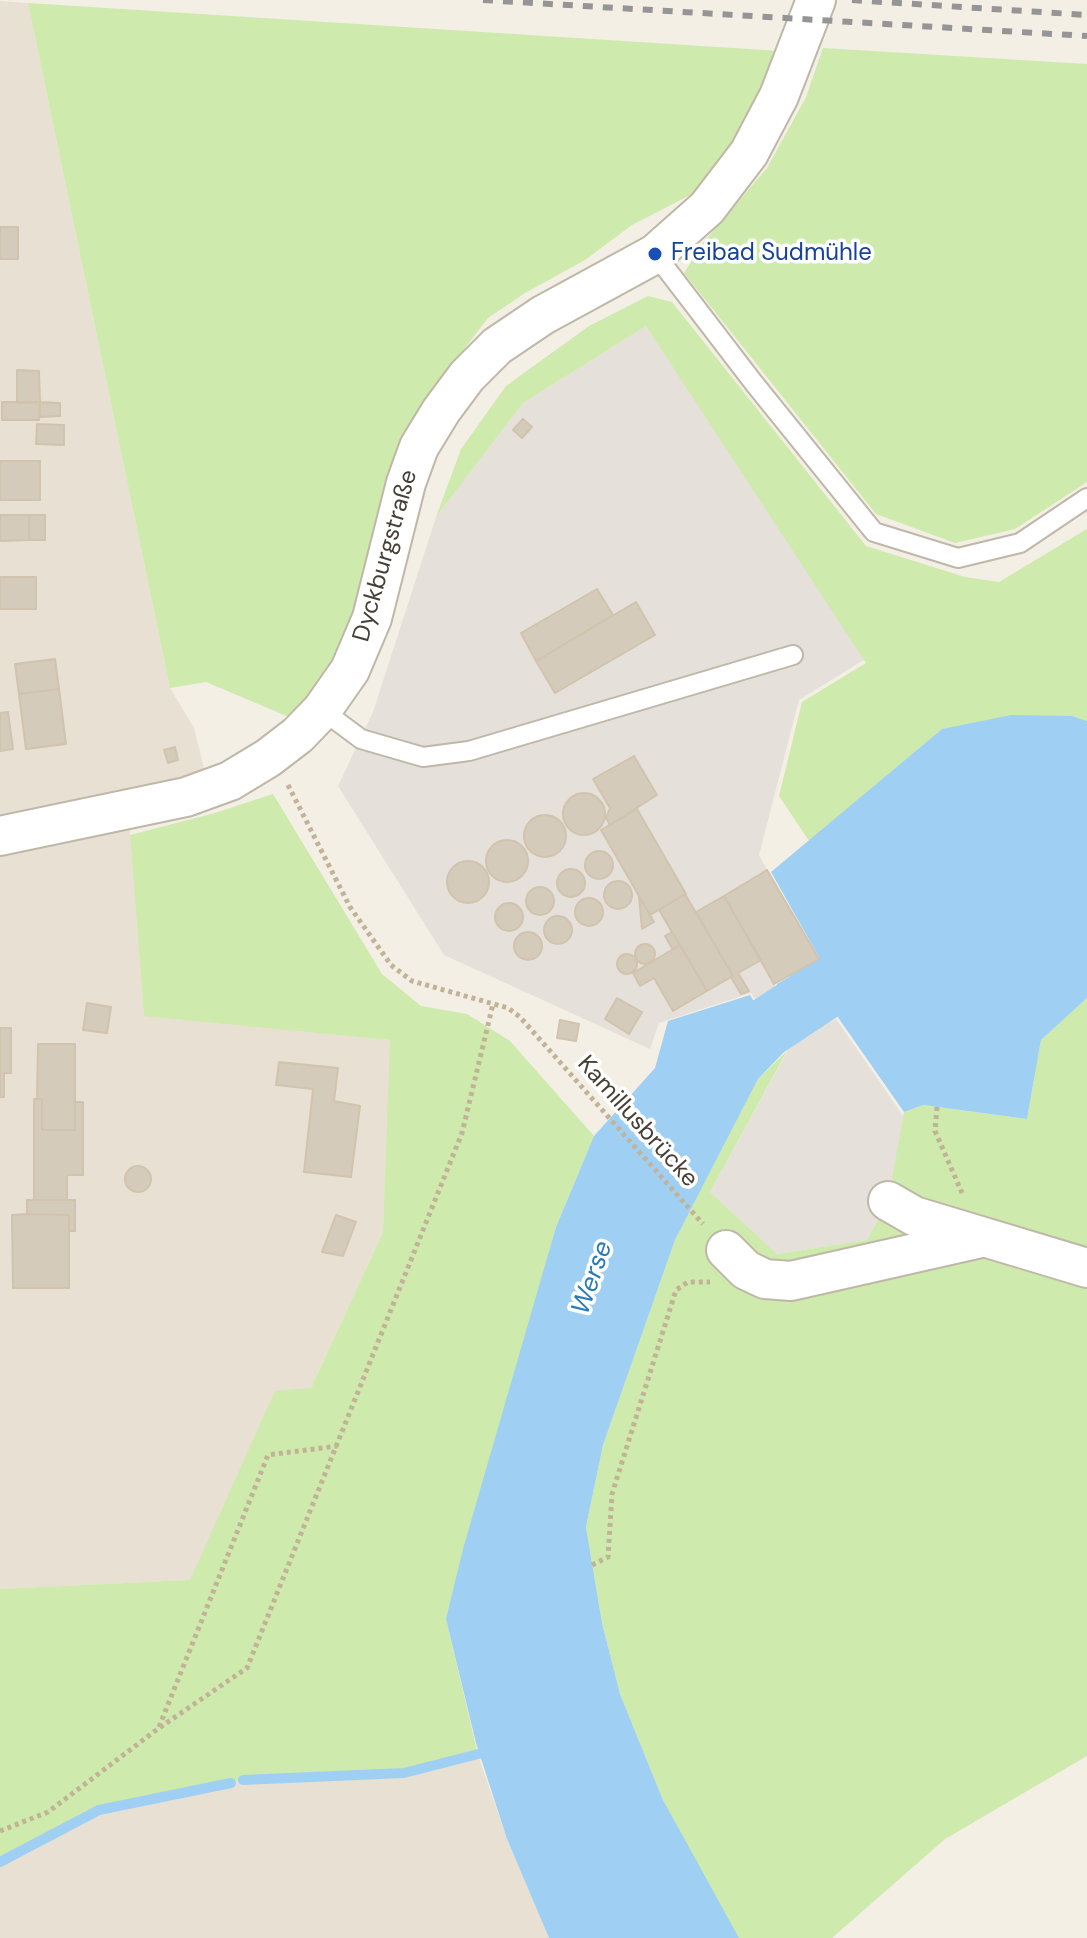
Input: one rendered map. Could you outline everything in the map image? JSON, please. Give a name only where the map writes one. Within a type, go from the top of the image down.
[{"type":"street","name":"Dyckburgstraße","points":[[0,836],[186,797],[230,781],[298,735],[322,710],[350,670],[372,618],[406,483],[419,447],[441,411],[467,376],[497,346],[543,315],[655,254],[707,208],[749,153],[779,96],[816,0]]},
{"type":"street","points":[[888,1201],[914,1216],[1087,1268]]},
{"type":"street","points":[[726,1250],[746,1270],[765,1279],[791,1281],[981,1238]]},
{"type":"lane","points":[[655,254],[874,532],[958,558],[1020,543],[1087,498]]},
{"type":"lane","points":[[322,710],[361,739],[423,757],[469,751],[793,655]]},
{"type":"path","points":[[0,1831],[48,1812],[159,1728],[247,1668],[462,1133],[493,1004],[412,981],[391,965],[350,907],[288,785],[268,758]]},
{"type":"path","name":"Kamillusbrücke","points":[[493,1004],[508,1008],[520,1017],[726,1250]]},
{"type":"path","points":[[937,1107],[935,1131],[981,1238]]},
{"type":"path","points":[[592,1565],[608,1557],[612,1494],[676,1290],[688,1282],[740,1284],[765,1279]]},
{"type":"path","points":[[159,1728],[268,1455],[338,1446]]},
{"type":"shaded area","points":[[0,1],[28,3],[170,688],[194,728],[205,772],[127,793],[144,1015],[391,1040],[383,1232],[311,1388],[231,1498],[190,1580],[0,1589]]},
{"type":"shaded area","points":[[646,326],[867,658],[799,700],[759,855],[817,960],[774,984],[802,1036],[836,1019],[904,1117],[888,1201],[867,1240],[777,1254],[710,1192],[787,1052],[751,993],[659,1023],[650,1049],[444,955],[338,786],[373,712],[436,517],[523,403]]},
{"type":"shaded area","points":[[478,1755],[507,1839],[549,1938],[0,1938],[0,1862],[99,1810],[243,1780],[404,1772]]},
{"type":"green space","points":[[28,3],[780,51],[741,140],[694,193],[632,225],[585,260],[525,293],[488,318],[421,405],[389,472],[357,614],[336,669],[289,717],[206,682],[170,688]]},
{"type":"green space","points":[[823,48],[1087,64],[1087,482],[1015,529],[955,543],[876,514],[684,273],[702,244],[767,168],[806,97]]},
{"type":"green space","points":[[648,296],[672,302],[866,546],[965,577],[999,582],[1087,529],[1087,721],[1072,716],[942,729],[809,841],[779,796],[802,702],[866,663],[646,326],[523,403],[436,517],[461,449],[506,386],[589,326]]},
{"type":"green space","points":[[273,794],[382,974],[421,1006],[467,1014],[510,1041],[594,1136],[556,1227],[446,1619],[478,1755],[404,1772],[243,1780],[167,1794],[99,1810],[0,1862],[0,1589],[190,1580],[275,1391],[311,1388],[383,1232],[390,1040],[144,1016],[130,835]]},
{"type":"green space","points":[[1087,998],[1087,1756],[945,1839],[832,1938],[736,1938],[663,1800],[620,1694],[602,1623],[586,1527],[603,1445],[675,1240],[758,1079],[787,1051],[710,1192],[777,1254],[867,1240],[888,1201],[904,1112],[922,1105],[1027,1119],[1041,1040]]},
{"type":"water","points":[[1011,715],[1072,716],[1087,721],[1087,998],[1041,1040],[1027,1119],[923,1105],[904,1112],[837,1016],[804,1034],[777,984],[820,959],[771,872],[942,729]]},
{"type":"water","points":[[750,995],[785,1051],[758,1079],[675,1240],[603,1445],[586,1527],[602,1623],[620,1694],[663,1800],[739,1938],[549,1938],[507,1839],[476,1743],[446,1619],[463,1549],[556,1227],[594,1136],[655,1068],[668,1021]]},
{"type":"building","points":[[0,227],[18,227],[18,259],[0,259]]},
{"type":"building","points":[[17,370],[39,371],[40,402],[17,403]]},
{"type":"building","points":[[2,402],[40,402],[39,420],[2,420]]},
{"type":"building","points":[[40,402],[60,403],[60,416],[40,417]]},
{"type":"building","points":[[523,419],[532,427],[522,438],[513,430]]},
{"type":"building","points":[[37,424],[64,425],[64,445],[36,444]]},
{"type":"building","points":[[0,461],[40,461],[40,500],[0,500]]},
{"type":"building","points":[[0,515],[29,515],[29,540],[0,541]]},
{"type":"building","points":[[29,515],[45,515],[45,540],[29,540]]},
{"type":"building","points":[[0,577],[36,577],[36,609],[0,609]]},
{"type":"building","points":[[597,589],[613,615],[536,661],[521,633]]},
{"type":"building","points":[[636,602],[655,635],[555,693],[536,661]]},
{"type":"building","points":[[55,659],[59,689],[19,694],[15,664]]},
{"type":"building","points":[[59,689],[66,744],[26,749],[19,694]]},
{"type":"building","points":[[8,712],[13,749],[0,751],[0,713]]},
{"type":"building","points":[[175,747],[178,760],[168,763],[164,750]]},
{"type":"building","points":[[634,756],[657,795],[610,825],[606,818],[610,808],[593,779]]},
{"type":"building","points":[[584,793],[599,799],[605,814],[599,829],[584,835],[569,829],[563,814],[569,799]]},
{"type":"building","points":[[637,809],[686,894],[650,915],[601,830]]},
{"type":"building","points":[[545,815],[560,821],[566,836],[560,851],[545,857],[530,851],[524,836],[530,821]]},
{"type":"building","points":[[507,840],[522,846],[528,861],[522,876],[507,882],[492,876],[486,861],[492,846]]},
{"type":"building","points":[[599,851],[609,855],[613,865],[609,875],[599,879],[589,875],[585,865],[589,855]]},
{"type":"building","points":[[468,861],[483,867],[489,882],[483,897],[468,903],[453,897],[447,882],[453,867]]},
{"type":"building","points":[[571,869],[581,873],[585,883],[581,893],[571,897],[561,893],[557,883],[561,873]]},
{"type":"building","points":[[767,870],[819,959],[774,984],[724,896]]},
{"type":"building","points":[[618,881],[628,885],[632,895],[628,905],[618,909],[608,905],[604,895],[608,885]]},
{"type":"building","points":[[540,887],[550,891],[554,901],[550,911],[540,915],[530,911],[526,901],[530,891]]},
{"type":"building","points":[[685,894],[733,976],[707,991],[659,910]]},
{"type":"building","points":[[639,896],[654,922],[642,929]]},
{"type":"building","points":[[724,896],[761,960],[738,973],[749,991],[741,994],[696,912]]},
{"type":"building","points":[[589,898],[599,902],[603,912],[599,922],[589,926],[579,922],[575,912],[579,902]]},
{"type":"building","points":[[509,903],[519,907],[523,917],[519,927],[509,931],[499,927],[495,917],[499,907]]},
{"type":"building","points":[[558,916],[568,920],[572,930],[568,940],[558,944],[548,940],[544,930],[548,920]]},
{"type":"building","points":[[528,932],[538,936],[542,946],[538,956],[528,960],[518,956],[514,946],[518,936]]},
{"type":"building","points":[[672,932],[680,945],[673,950],[665,936]]},
{"type":"building","points":[[645,944],[652,947],[655,954],[652,961],[645,964],[638,961],[635,954],[638,947]]},
{"type":"building","points":[[680,945],[707,991],[673,1011],[654,978],[640,986],[633,973]]},
{"type":"building","points":[[627,954],[634,957],[637,964],[634,971],[627,974],[620,971],[617,964],[620,957]]},
{"type":"building","points":[[617,998],[642,1012],[629,1034],[605,1019]]},
{"type":"building","points":[[87,1003],[111,1007],[107,1033],[83,1030]]},
{"type":"building","points":[[560,1020],[579,1024],[576,1041],[557,1038]]},
{"type":"building","points":[[0,1028],[11,1028],[11,1073],[4,1073],[4,1097],[0,1097]]},
{"type":"building","points":[[38,1044],[75,1044],[75,1130],[42,1130],[42,1099],[37,1099]]},
{"type":"building","points":[[279,1062],[338,1068],[334,1101],[360,1106],[351,1177],[304,1172],[313,1089],[276,1085]]},
{"type":"building","points":[[34,1099],[42,1099],[42,1130],[75,1130],[75,1102],[83,1102],[83,1175],[67,1175],[67,1200],[34,1200]]},
{"type":"building","points":[[138,1166],[147,1170],[151,1179],[147,1188],[138,1192],[129,1188],[125,1179],[129,1170]]},
{"type":"building","points":[[27,1200],[75,1200],[75,1231],[69,1231],[69,1215],[27,1214]]},
{"type":"building","points":[[12,1215],[69,1215],[69,1288],[13,1288]]},
{"type":"building","points":[[336,1215],[356,1222],[343,1256],[322,1252]]},
{"type":"waterway","name":"Werse","points":[[702,1075],[707,1067],[860,966]]},
{"type":"waterway","points":[[243,1780],[404,1773],[490,1751]]},
{"type":"waterway","points":[[0,1862],[99,1810],[231,1783]]},
{"type":"railway","points":[[483,0],[1087,36]]},
{"type":"railway","points":[[852,0],[1087,15]]},
{"type":"place","name":"Freibad Sudmühle","points":[[655,254]]}]
